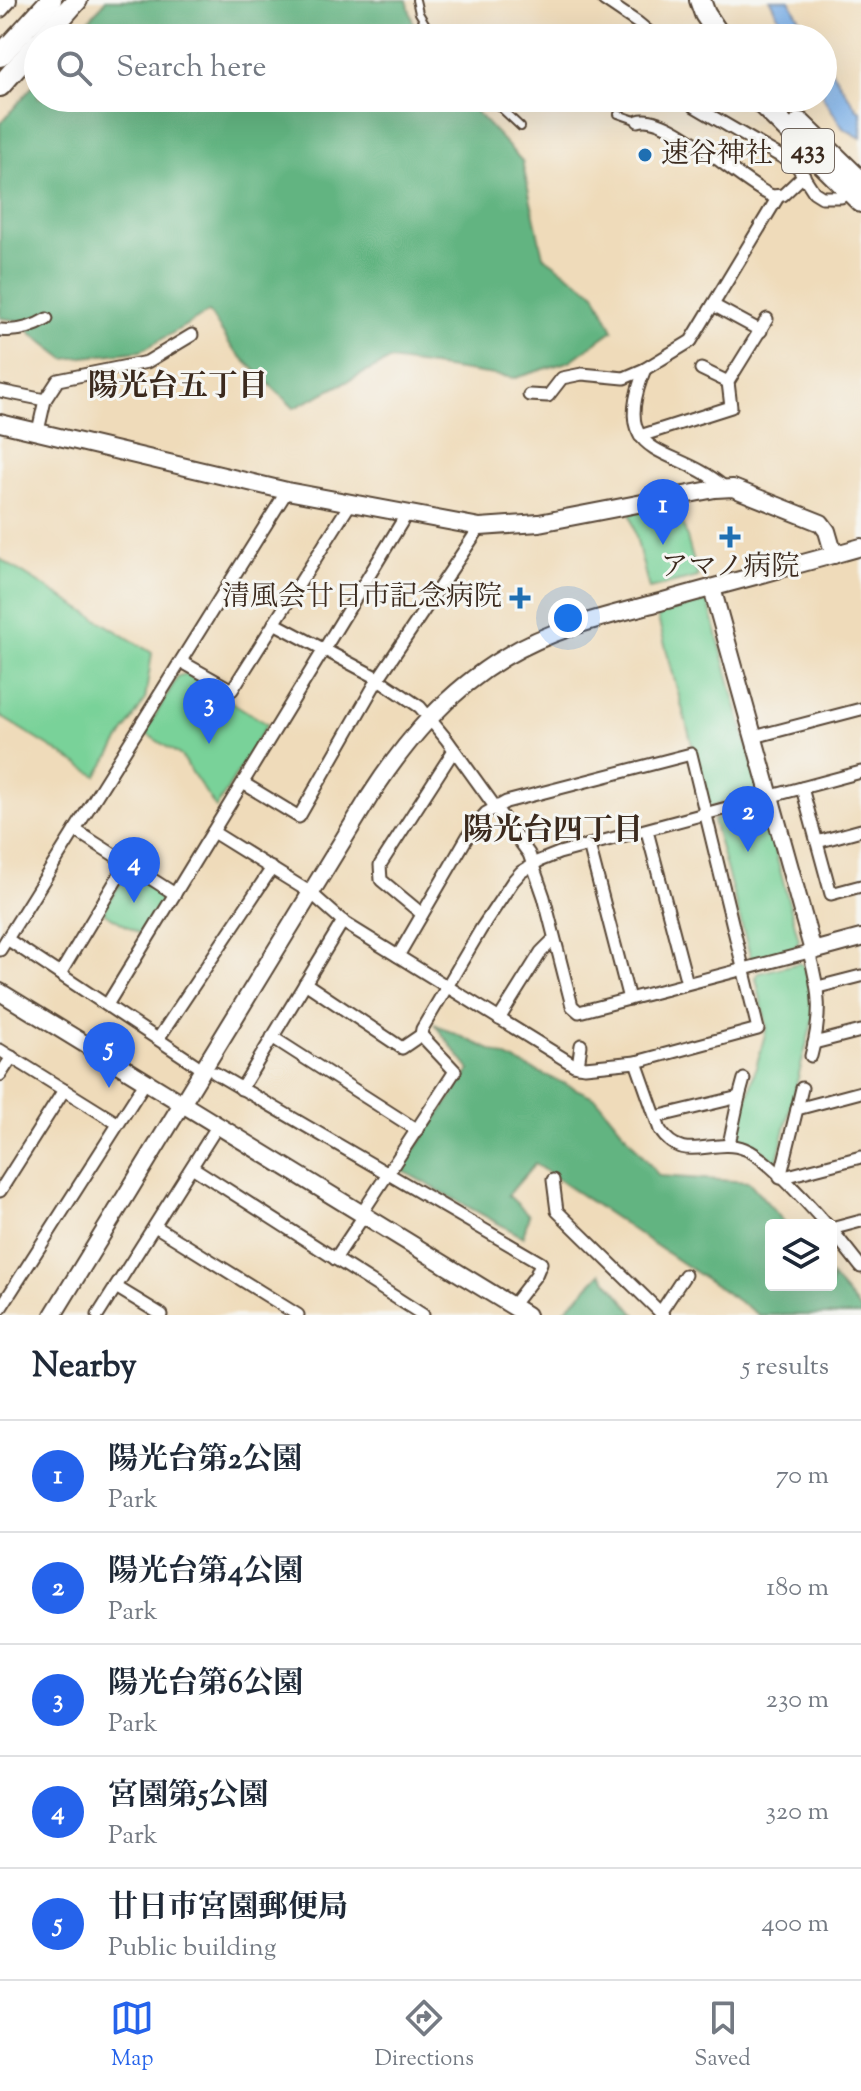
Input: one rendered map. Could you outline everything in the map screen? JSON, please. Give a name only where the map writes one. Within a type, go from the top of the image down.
[{"type":"highway","points":[[29,24],[51,0]]},
{"type":"highway","points":[[56,24],[77,0]]},
{"type":"highway","points":[[685,0],[698,24]]},
{"type":"highway","points":[[700,0],[712,24]]},
{"type":"highway","points":[[0,56],[24,30]]},
{"type":"highway","points":[[0,86],[24,59]]},
{"type":"highway","name":"433","points":[[772,112],[858,189]]},
{"type":"highway","name":"433","points":[[787,112],[858,189]]},
{"type":"street","points":[[0,9],[8,0]]},
{"type":"street","points":[[604,0],[639,24]]},
{"type":"street","points":[[707,112],[793,163],[814,192],[822,197],[841,197],[858,189]]},
{"type":"street","points":[[638,121],[645,119],[676,131],[760,190],[778,197]]},
{"type":"street","points":[[529,395],[548,396],[562,378],[572,375],[624,378],[691,341],[778,197],[804,175]]},
{"type":"street","points":[[713,305],[761,331]]},
{"type":"street","points":[[0,330],[35,327],[47,319]]},
{"type":"street","points":[[640,436],[731,407],[728,382],[767,319]]},
{"type":"street","points":[[38,431],[45,400],[58,380],[147,362],[192,335]]},
{"type":"street","points":[[645,369],[635,395],[634,415],[640,436],[655,451],[692,464],[724,487]]},
{"type":"street","points":[[701,369],[728,382]]},
{"type":"street","points":[[0,391],[45,400]]},
{"type":"street","points":[[0,423],[287,491],[480,527],[539,523],[724,487],[733,488],[821,523],[827,531],[834,555]]},
{"type":"street","points":[[0,950],[287,491]]},
{"type":"street","points":[[182,662],[232,690],[350,504]]},
{"type":"street","points":[[107,1005],[406,515]]},
{"type":"street","points":[[243,783],[299,817],[378,679],[480,527]]},
{"type":"street","points":[[53,1315],[393,761],[429,718],[469,682],[526,645],[566,627],[861,547]]},
{"type":"street","points":[[712,588],[811,952],[818,987],[819,1021],[812,1049],[861,1031]]},
{"type":"street","points":[[274,623],[378,679],[420,707],[454,750],[529,854],[544,897],[572,1006],[579,1018],[629,999],[861,938]]},
{"type":"street","points":[[754,737],[861,709]]},
{"type":"street","points":[[422,914],[381,880],[380,865],[454,750]]},
{"type":"street","points":[[398,956],[472,829],[486,813],[506,802],[691,754],[758,1029],[754,1043]]},
{"type":"street","points":[[305,983],[402,1048],[421,1035],[513,881],[533,865],[559,853],[861,772]]},
{"type":"street","points":[[802,788],[831,894],[861,886]]},
{"type":"street","points":[[75,830],[175,894]]},
{"type":"street","points":[[817,842],[861,830]]},
{"type":"street","points":[[647,831],[687,983]]},
{"type":"street","points":[[213,832],[311,893],[343,921],[578,1066],[636,1062],[758,1029]]},
{"type":"street","points":[[589,845],[629,999]]},
{"type":"street","points":[[60,974],[127,862]]},
{"type":"street","points":[[158,1039],[272,868]]},
{"type":"street","points":[[241,1089],[343,921]]},
{"type":"street","points":[[7,939],[195,1064]]},
{"type":"street","points":[[499,1019],[541,952],[554,939]]},
{"type":"street","points":[[818,987],[861,976]]},
{"type":"street","points":[[0,992],[184,1103],[360,1218],[527,1315]]},
{"type":"street","points":[[335,1259],[455,1071],[421,1035]]},
{"type":"street","points":[[272,1037],[417,1130]]},
{"type":"street","points":[[578,1066],[581,1045]]},
{"type":"street","points":[[0,1050],[117,1123]]},
{"type":"street","points":[[0,1075],[12,1057]]},
{"type":"street","points":[[636,1062],[665,1138],[682,1149],[729,1144],[757,1155],[821,1219]]},
{"type":"street","points":[[215,1073],[541,1263],[536,1275],[512,1306]]},
{"type":"street","points":[[729,1144],[744,1079]]},
{"type":"street","points":[[0,1309],[142,1087]]},
{"type":"street","points":[[780,1178],[802,1088]]},
{"type":"street","points":[[0,1191],[64,1090]]},
{"type":"street","points":[[797,1109],[861,1092]]},
{"type":"street","points":[[656,1117],[739,1097]]},
{"type":"street","points":[[98,1315],[213,1133]]},
{"type":"street","points":[[780,1178],[861,1157]]},
{"type":"street","points":[[192,1167],[423,1315]]},
{"type":"street","points":[[553,1180],[557,1211],[662,1314],[685,1275]]},
{"type":"street","points":[[837,1226],[861,1221]]},
{"type":"street","points":[[155,1226],[298,1315]]},
{"type":"street","points":[[837,1237],[861,1267]]},
{"type":"street","points":[[116,1287],[162,1315]]},
{"type":"lane","points":[[416,0],[426,24]]},
{"type":"lane","points":[[505,112],[521,127]]},
{"type":"lane","points":[[618,114],[638,121]]},
{"type":"green space","points":[[106,0],[407,0],[413,24],[86,24]]},
{"type":"green space","points":[[24,96],[24,112],[476,112],[522,161],[543,256],[595,293],[613,330],[570,361],[515,378],[390,360],[294,408],[233,349],[209,312],[141,351],[65,359],[31,333],[21,321],[0,318],[0,124]]},
{"type":"green space","points":[[677,502],[698,577],[649,589],[630,513]]},
{"type":"green space","points":[[0,559],[152,653],[145,700],[97,776],[0,716]]},
{"type":"green space","points":[[708,601],[760,793],[709,807],[657,615]]},
{"type":"green space","points":[[186,674],[267,724],[216,808],[181,756],[145,733],[178,676]]},
{"type":"green space","points":[[763,807],[799,940],[794,948],[751,959],[713,820]]},
{"type":"green space","points":[[127,872],[165,895],[142,935],[103,912]]},
{"type":"green space","points":[[799,963],[804,966],[811,991],[813,1019],[774,1162],[759,1148],[736,1140],[767,1027],[756,978],[758,973]]},
{"type":"green space","points":[[434,1024],[596,1098],[659,1176],[749,1182],[782,1219],[765,1219],[765,1291],[837,1291],[837,1283],[861,1315],[759,1315],[535,1164],[508,1195],[529,1215],[523,1237],[401,1170],[470,1070]]},
{"type":"green space","points":[[601,1273],[636,1315],[560,1315]]},
{"type":"water","points":[[770,0],[789,0],[803,24],[782,24]]},
{"type":"water","points":[[837,79],[861,111],[861,138],[843,128],[833,112],[837,112]]},
{"type":"place","name":"速谷神社","points":[[645,155]]},
{"type":"place","name":"アマノ病院","points":[[730,537]]},
{"type":"place","name":"陽光台第2公園","points":[[663,545]]},
{"type":"place","name":"清風会廿日市記念病院","points":[[520,598]]},
{"type":"place","name":"陽光台第6公園","points":[[209,744]]},
{"type":"place","name":"陽光台第4公園","points":[[748,852]]},
{"type":"place","name":"宮園第5公園","points":[[134,903]]},
{"type":"place","name":"廿日市宮園郵便局","points":[[109,1088]]},
{"type":"district","name":"陽光台五丁目","points":[[178,387]]},
{"type":"district","name":"陽光台四丁目","points":[[553,831]]}]
